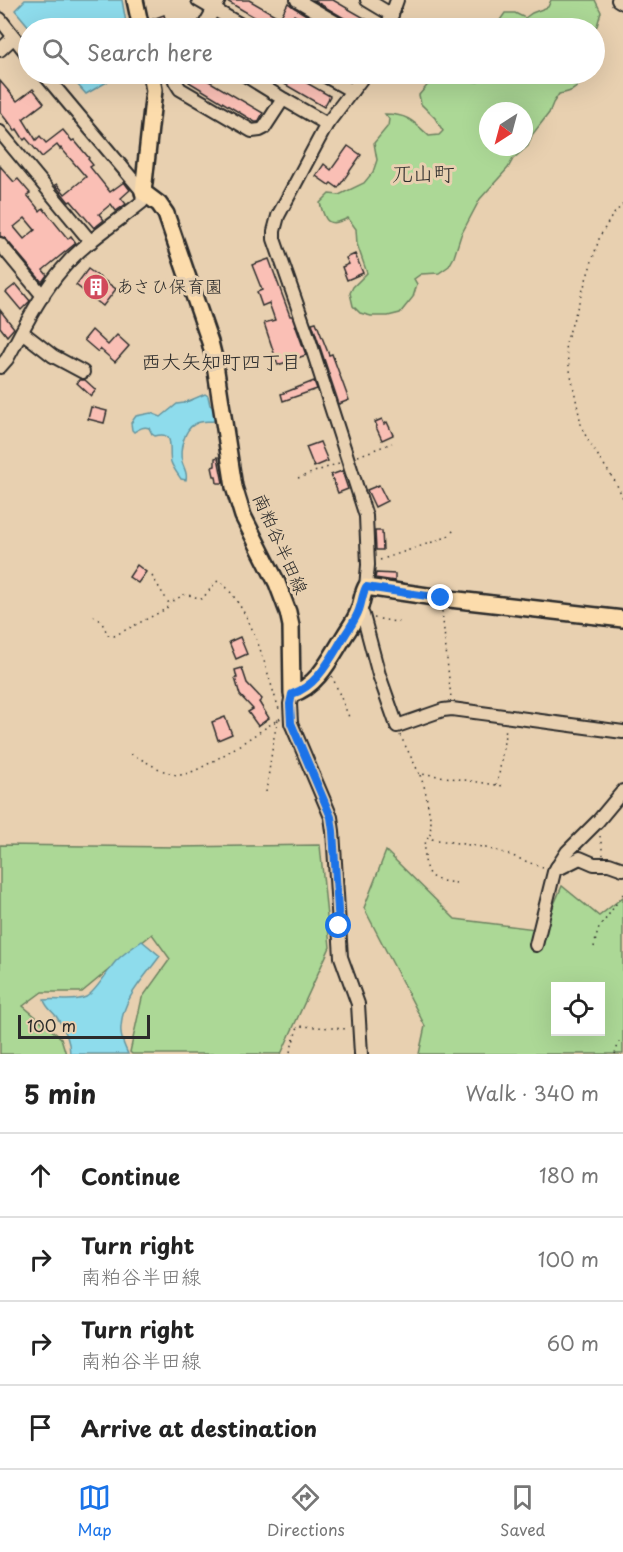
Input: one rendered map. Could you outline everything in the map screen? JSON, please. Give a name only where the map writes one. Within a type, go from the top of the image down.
[{"type":"main road","points":[[135,0],[139,18]]},
{"type":"main road","points":[[143,192],[153,84]]},
{"type":"main road","name":"南粕谷半田線","points":[[143,192],[159,204],[166,214],[210,342],[234,487],[243,516],[277,583],[288,612],[291,626],[292,694]]},
{"type":"main road","points":[[292,694],[301,691],[326,665],[361,614],[366,587],[623,619]]},
{"type":"street","points":[[198,0],[216,4],[234,18]]},
{"type":"street","points":[[297,0],[328,18]]},
{"type":"street","points":[[367,0],[392,15]]},
{"type":"street","points":[[391,18],[397,0]]},
{"type":"street","points":[[618,0],[623,3]]},
{"type":"street","points":[[208,18],[216,4]]},
{"type":"street","points":[[0,19],[18,42]]},
{"type":"street","points":[[0,50],[14,37]]},
{"type":"street","points":[[2,359],[22,332],[62,268],[142,202],[143,192],[52,84]]},
{"type":"street","points":[[177,84],[180,89],[252,131],[264,128],[281,102],[285,100]]},
{"type":"street","points":[[259,84],[327,124]]},
{"type":"street","points":[[340,84],[352,91]]},
{"type":"street","points":[[357,84],[327,124],[278,216],[274,239],[366,516],[368,565],[366,587]]},
{"type":"street","points":[[0,132],[91,242]]},
{"type":"street","points":[[0,244],[43,296]]},
{"type":"street","points":[[22,332],[53,356],[83,372]]},
{"type":"street","points":[[361,614],[397,726],[452,709],[623,732]]},
{"type":"street","points":[[292,694],[291,723],[331,817],[341,957],[358,1004],[361,1054]]},
{"type":"street","points":[[536,945],[555,870],[567,852],[598,821],[623,791]]},
{"type":"street","points":[[555,870],[579,858],[594,864],[623,868]]},
{"type":"path","points":[[623,204],[612,216],[600,236],[565,346],[581,424],[587,439],[616,483],[623,498]]},
{"type":"path","points":[[368,565],[447,537],[455,529]]},
{"type":"path","points":[[152,576],[168,602],[171,602]]},
{"type":"path","points":[[94,616],[100,621],[108,635],[114,636],[166,609],[171,602],[185,594],[202,599],[219,580],[245,614],[256,638],[279,708]]},
{"type":"path","points":[[441,598],[452,709]]},
{"type":"path","points":[[361,614],[402,623]]},
{"type":"path","points":[[326,665],[349,717]]},
{"type":"path","points":[[131,754],[169,773],[183,775],[215,760],[284,716],[291,723]]},
{"type":"path","points":[[496,785],[508,716]]},
{"type":"path","points":[[266,792],[278,719]]},
{"type":"path","points":[[397,726],[403,744],[425,789],[431,823],[429,836],[425,841],[425,864],[428,873],[435,879],[456,883]]},
{"type":"path","points":[[420,775],[502,786]]},
{"type":"path","points":[[598,821],[606,864]]},
{"type":"path","points":[[429,836],[436,841],[482,847],[505,853],[555,870]]},
{"type":"path","points":[[594,947],[598,930],[623,894]]},
{"type":"path","points":[[290,1052],[299,1026],[359,1029]]},
{"type":"path","points":[[615,1054],[620,1039]]},
{"type":"green space","points":[[551,0],[595,0],[601,12],[599,18],[525,18],[548,7]]},
{"type":"green space","points":[[505,13],[515,13],[525,18],[502,18]]},
{"type":"green space","points":[[428,84],[578,84],[569,92],[559,94],[549,113],[533,134],[533,102],[479,102],[479,156],[516,156],[480,199],[461,235],[449,266],[439,273],[421,274],[414,279],[417,284],[413,297],[400,313],[371,316],[360,313],[353,306],[350,293],[367,273],[357,244],[356,229],[348,218],[336,223],[328,221],[320,203],[329,194],[339,195],[364,183],[373,172],[377,160],[374,143],[388,126],[389,119],[385,114],[405,117],[429,136],[439,135],[443,131],[435,118],[421,104],[419,95]]},
{"type":"green space","points":[[0,845],[179,847],[320,845],[330,947],[281,1054],[132,1054],[130,1052],[142,998],[170,959],[152,934],[82,992],[42,992],[23,1006],[61,1038],[66,1054],[0,1054]]},
{"type":"green space","points":[[386,851],[455,919],[543,930],[562,886],[599,916],[623,897],[623,1054],[419,1054],[425,1026],[364,908]]},
{"type":"water","points":[[25,0],[122,0],[125,18],[22,18],[15,10]]},
{"type":"water","points":[[77,84],[104,84],[86,94]]},
{"type":"water","points":[[205,394],[208,396],[210,405],[217,410],[214,421],[198,423],[188,430],[181,452],[186,480],[181,479],[171,462],[168,438],[162,435],[155,436],[147,427],[134,432],[131,423],[136,416],[151,413],[161,417],[177,404]]},
{"type":"water","points":[[142,941],[160,956],[135,989],[125,1007],[121,1031],[128,1054],[70,1054],[64,1029],[44,1000],[76,1000],[86,997],[98,986],[116,961]]},
{"type":"building","points":[[249,0],[280,18],[256,18],[227,1]]},
{"type":"building","points":[[313,0],[333,0],[364,18],[344,18]]},
{"type":"building","points":[[288,3],[311,18],[299,18],[294,15],[292,18],[280,18]]},
{"type":"building","points":[[0,81],[17,101],[33,89],[44,103],[23,119],[36,140],[40,136],[46,143],[63,130],[89,158],[93,165],[90,167],[110,192],[124,182],[130,190],[121,198],[126,204],[116,211],[111,204],[99,214],[104,220],[94,228],[55,185],[57,184],[65,194],[86,177],[57,145],[42,157],[26,138],[24,140],[17,129],[15,131],[0,112]]},
{"type":"building","points":[[192,84],[214,84],[263,113],[258,122]]},
{"type":"building","points":[[284,84],[309,84],[330,96],[324,107]]},
{"type":"building","points":[[348,146],[361,155],[338,188],[316,176],[324,164],[331,170]]},
{"type":"building","points":[[0,166],[14,182],[18,179],[30,193],[27,195],[40,211],[43,208],[68,239],[71,236],[76,243],[43,270],[47,275],[42,282],[6,239],[0,236]],"holes":[[[25,218],[35,230],[24,239],[14,227]]]},
{"type":"building","points":[[355,254],[363,273],[347,280],[342,267],[349,264],[346,258]]},
{"type":"building","points":[[269,259],[306,355],[278,365],[264,323],[275,320],[269,303],[262,306],[257,292],[262,290],[252,265]]},
{"type":"building","name":"あさひ保育園","points":[[88,269],[116,289],[103,306],[76,285]]},
{"type":"building","points":[[16,284],[30,301],[21,310],[6,292]]},
{"type":"building","points":[[0,310],[14,328],[7,336],[0,327]]},
{"type":"building","points":[[316,322],[329,355],[332,354],[349,400],[339,404],[312,323]]},
{"type":"building","points":[[92,330],[108,345],[117,335],[129,346],[115,362],[100,349],[98,352],[84,340]]},
{"type":"building","points":[[85,380],[96,390],[91,396],[77,383]]},
{"type":"building","points":[[314,381],[317,389],[283,401],[281,394]]},
{"type":"building","points":[[91,407],[107,411],[104,423],[88,419]]},
{"type":"building","points":[[382,419],[384,424],[387,422],[393,435],[382,440],[375,422]]},
{"type":"building","points":[[320,442],[328,461],[314,467],[306,447]]},
{"type":"building","points":[[218,457],[223,483],[217,483],[212,467],[215,466],[215,458]]},
{"type":"building","points":[[342,471],[348,489],[338,493],[331,475]]},
{"type":"building","points":[[379,485],[387,501],[375,507],[367,490]]},
{"type":"building","points":[[375,531],[382,531],[383,550],[376,550]]},
{"type":"building","points":[[137,565],[146,572],[138,583],[129,577]]},
{"type":"building","points":[[376,573],[395,574],[395,581],[375,578]]},
{"type":"building","points":[[240,637],[247,654],[236,659],[229,642]]},
{"type":"building","points":[[242,668],[247,683],[262,699],[259,702],[269,718],[258,726],[248,712],[253,709],[240,695],[235,678],[237,678],[235,670]]},
{"type":"building","points":[[225,717],[232,734],[218,740],[212,722]]},
{"type":"place","name":"あさひ保育園","points":[[96,287]]},
{"type":"district","name":"兀山町","points":[[423,174]]},
{"type":"district","name":"西大矢知町四丁目","points":[[221,362]]},
{"type":"route","points":[[339,926],[331,817],[291,723],[292,694],[301,691],[326,665],[358,612],[366,587],[441,598]]}]
